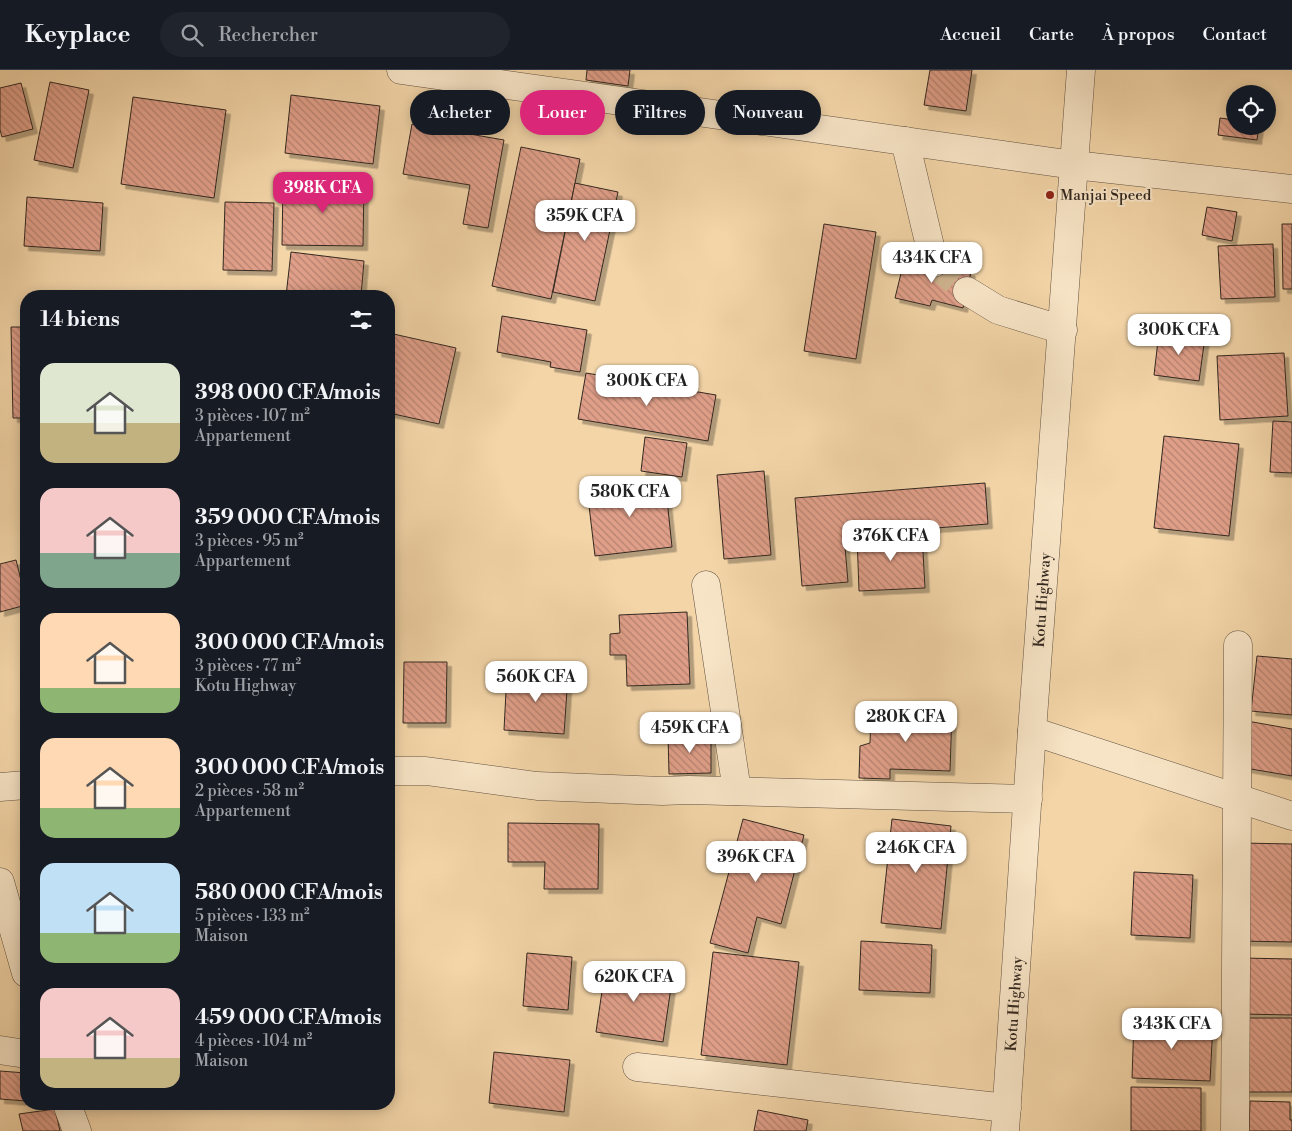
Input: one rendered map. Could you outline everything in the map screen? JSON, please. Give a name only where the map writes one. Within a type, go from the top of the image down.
[{"type":"street","points":[[401,70],[1074,165],[1292,189]]},
{"type":"street","name":"Kotu Highway","points":[[1006,1120],[1032,731],[1082,70]]},
{"type":"street","points":[[905,141],[934,264]]},
{"type":"street","points":[[967,291],[998,310],[1062,330]]},
{"type":"street","points":[[706,585],[737,791]]},
{"type":"street","points":[[1235,1131],[1238,646]]},
{"type":"street","points":[[1032,731],[1292,816]]},
{"type":"street","points":[[395,771],[426,771],[537,786],[662,791],[737,791],[1028,799]]},
{"type":"street","points":[[0,786],[20,785]]},
{"type":"street","points":[[0,882],[20,953]]},
{"type":"street","points":[[0,1050],[20,1053]]},
{"type":"street","points":[[637,1067],[1006,1120]]},
{"type":"street","points":[[69,1110],[77,1131]]},
{"type":"building","points":[[587,70],[630,70],[628,86],[586,80]]},
{"type":"building","points":[[930,70],[972,70],[966,111],[924,105]]},
{"type":"building","points":[[50,82],[89,90],[73,168],[34,160]]},
{"type":"building","points":[[21,83],[33,129],[2,137],[0,130],[0,88]]},
{"type":"building","points":[[291,95],[380,106],[373,164],[285,153]]},
{"type":"building","points":[[133,97],[226,110],[214,198],[121,184]]},
{"type":"building","points":[[1220,118],[1226,119],[1226,135],[1258,135],[1257,140],[1218,135]]},
{"type":"building","points":[[410,135],[475,135],[504,140],[488,228],[463,224],[470,185],[403,174]]},
{"type":"building","points":[[521,147],[580,159],[551,299],[492,286]]},
{"type":"building","points":[[283,182],[364,183],[363,246],[282,245]]},
{"type":"building","points":[[575,183],[618,192],[595,301],[553,292]]},
{"type":"building","points":[[27,197],[103,203],[100,251],[24,246]]},
{"type":"building","points":[[225,202],[274,203],[272,271],[223,270]]},
{"type":"building","points":[[1207,207],[1237,212],[1232,241],[1202,235]]},
{"type":"building","points":[[824,224],[876,232],[856,359],[804,351]]},
{"type":"building","points":[[1282,224],[1292,224],[1292,289],[1283,289]]},
{"type":"building","points":[[1273,244],[1275,297],[1221,299],[1218,246]]},
{"type":"building","points":[[291,252],[364,261],[362,290],[287,290]]},
{"type":"building","points":[[905,257],[971,272],[963,308],[932,300],[930,306],[895,298]]},
{"type":"building","points":[[502,316],[587,330],[580,372],[550,367],[551,362],[497,352]]},
{"type":"building","points":[[11,327],[20,327],[20,418],[13,418]]},
{"type":"building","points":[[1159,332],[1205,337],[1199,381],[1154,375]]},
{"type":"building","points":[[395,334],[456,348],[439,424],[395,414]]},
{"type":"building","points":[[1284,353],[1288,416],[1220,420],[1217,356]]},
{"type":"building","points":[[586,373],[716,395],[708,441],[578,419]]},
{"type":"building","points":[[1273,421],[1292,422],[1292,473],[1270,472]]},
{"type":"building","points":[[1164,436],[1239,444],[1229,536],[1154,528]]},
{"type":"building","points":[[645,437],[687,443],[682,477],[641,471]]},
{"type":"building","points":[[764,471],[771,555],[724,559],[717,475]]},
{"type":"building","points":[[665,480],[672,547],[595,556],[587,489]]},
{"type":"building","points":[[985,483],[988,524],[844,535],[848,582],[802,586],[795,498]]},
{"type":"building","points":[[922,534],[925,588],[859,591],[857,536]]},
{"type":"building","points":[[16,560],[20,576],[20,607],[0,612],[0,564]]},
{"type":"building","points":[[687,612],[690,684],[627,686],[626,655],[610,655],[610,634],[620,633],[619,615]]},
{"type":"building","points":[[1257,656],[1292,659],[1292,715],[1251,711]]},
{"type":"building","points":[[404,662],[447,662],[446,723],[403,723]]},
{"type":"building","points":[[507,672],[568,676],[564,734],[504,730]]},
{"type":"building","points":[[871,710],[952,712],[950,771],[890,769],[890,779],[859,778],[860,746],[870,743]]},
{"type":"building","points":[[1247,721],[1292,729],[1292,776],[1239,767]]},
{"type":"building","points":[[711,734],[711,773],[669,774],[668,735]]},
{"type":"building","points":[[743,819],[804,835],[781,924],[757,917],[748,953],[710,943]]},
{"type":"building","points":[[892,819],[951,826],[941,929],[881,923]]},
{"type":"building","points":[[508,823],[599,824],[598,889],[544,889],[545,862],[508,862]]},
{"type":"building","points":[[1241,843],[1292,844],[1292,942],[1239,941]]},
{"type":"building","points":[[1134,872],[1193,875],[1190,938],[1131,935]]},
{"type":"building","points":[[861,941],[932,945],[930,993],[859,990]]},
{"type":"building","points":[[713,952],[799,962],[787,1065],[701,1055]]},
{"type":"building","points":[[527,953],[572,957],[568,1010],[523,1006]]},
{"type":"building","points":[[1241,958],[1292,959],[1292,1015],[1241,1014]]},
{"type":"building","points":[[606,964],[673,974],[663,1042],[596,1032]]},
{"type":"building","points":[[1239,1018],[1292,1018],[1292,1092],[1240,1092]]},
{"type":"building","points":[[1134,1020],[1213,1023],[1210,1081],[1132,1078]]},
{"type":"building","points":[[494,1052],[570,1060],[564,1112],[489,1103]]},
{"type":"building","points":[[0,1071],[20,1073],[20,1101],[0,1099]]},
{"type":"building","points":[[1131,1087],[1201,1088],[1201,1131],[1131,1131]]},
{"type":"building","points":[[1250,1101],[1290,1102],[1292,1131],[1249,1131]]},
{"type":"building","points":[[55,1110],[60,1131],[23,1131],[19,1114]]},
{"type":"building","points":[[758,1110],[808,1120],[806,1131],[754,1131]]},
{"type":"tunnel","points":[[934,263],[967,291]]},
{"type":"place","name":"Manjai Speed","points":[[1050,195]]}]
